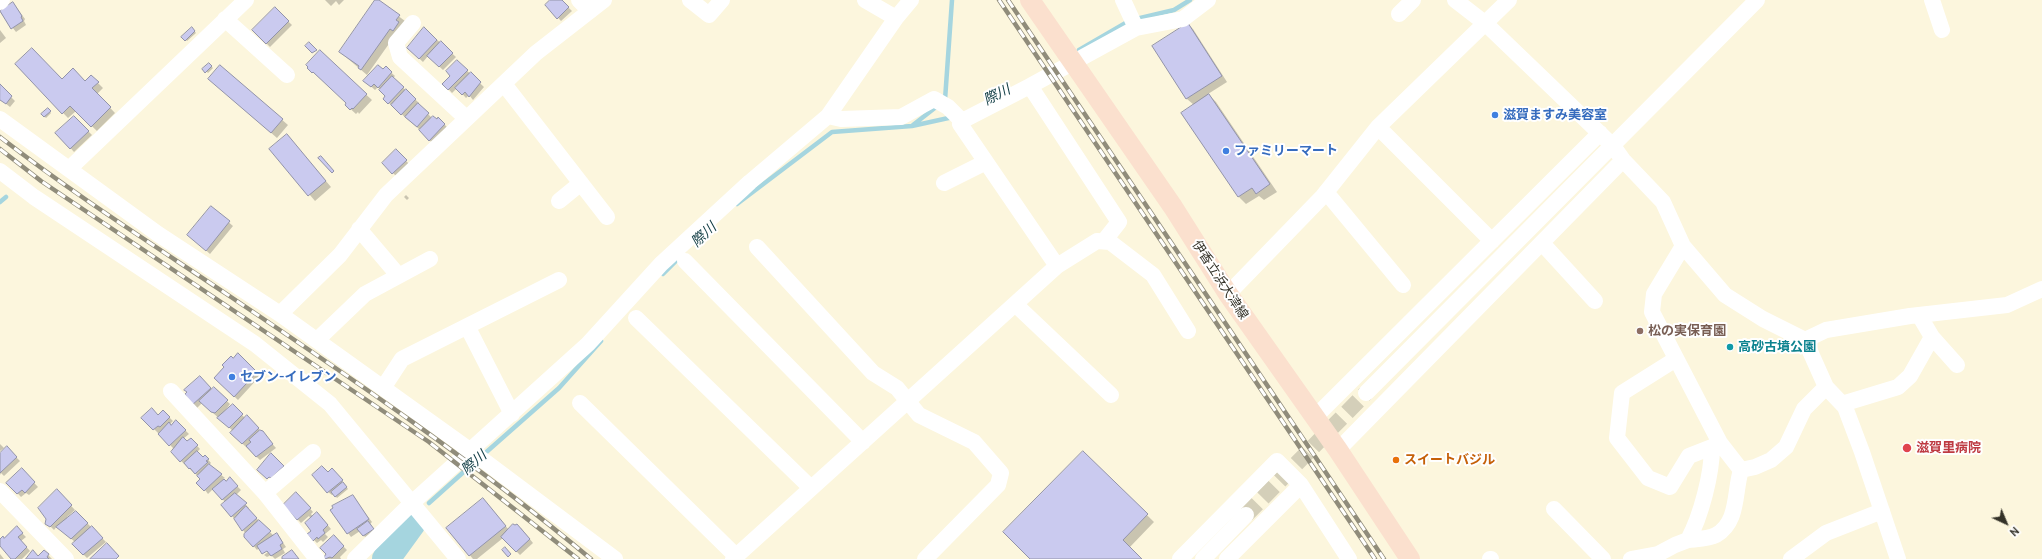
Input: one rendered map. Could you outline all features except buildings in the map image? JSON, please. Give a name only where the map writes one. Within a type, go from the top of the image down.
[{"type":"main road","name":"伊香立浜大津線","points":[[1030,0],[1173,207],[1228,294],[1338,450],[1410,559]]},
{"type":"street","points":[[69,168],[246,0]]},
{"type":"street","points":[[280,314],[340,254],[386,195],[466,118],[504,84],[585,5],[604,0]]},
{"type":"street","points":[[690,0],[710,15],[722,0]]},
{"type":"street","points":[[865,0],[896,18]]},
{"type":"street","points":[[355,559],[413,502],[477,455],[512,414],[588,344],[662,264],[750,182],[828,116],[896,18],[911,0]]},
{"type":"street","points":[[955,114],[1030,86],[1073,64],[1136,28],[1183,18],[1208,0]]},
{"type":"street","points":[[1400,14],[1413,0]]},
{"type":"street","points":[[1455,0],[1486,24],[1613,146],[1623,160],[1663,202],[1683,246],[1724,295],[1763,319],[1805,340],[1826,387],[1842,404],[1862,452],[1898,559]]},
{"type":"street","points":[[1228,294],[1326,192],[1378,127],[1486,24],[1509,0]]},
{"type":"street","points":[[1366,393],[1757,0]]},
{"type":"street","points":[[1932,0],[1942,30]]},
{"type":"street","points":[[1125,5],[1136,28]]},
{"type":"street","points":[[225,19],[287,74]]},
{"type":"street","points":[[413,23],[396,43],[400,58],[466,118]]},
{"type":"street","points":[[504,84],[607,217]]},
{"type":"street","points":[[1030,86],[1119,222],[1104,241]]},
{"type":"street","points":[[828,116],[841,119],[901,117],[934,99],[955,114],[960,124],[1057,266]]},
{"type":"street","points":[[0,119],[158,234],[317,340],[477,455],[615,559]]},
{"type":"street","points":[[1378,127],[1492,240]]},
{"type":"street","points":[[1315,417],[1600,133]]},
{"type":"street","points":[[1338,450],[1623,160]]},
{"type":"street","points":[[944,183],[986,162]]},
{"type":"street","points":[[0,171],[34,197],[255,344],[330,404],[413,502],[458,559]]},
{"type":"street","points":[[559,201],[581,183]]},
{"type":"street","points":[[1326,192],[1404,285]]},
{"type":"street","points":[[360,229],[398,275]]},
{"type":"street","points":[[580,403],[735,557],[1057,266],[1097,241],[1110,242],[1153,275],[1188,330]]},
{"type":"street","points":[[1542,243],[1595,301]]},
{"type":"street","points":[[1683,246],[1654,294],[1652,312],[1676,359],[1716,445],[1741,470]]},
{"type":"street","points":[[757,247],[873,373],[897,388],[909,400],[919,415],[974,442],[1001,473],[998,485],[925,559]]},
{"type":"street","points":[[317,340],[365,294],[430,259]]},
{"type":"street","points":[[685,261],[862,442]]},
{"type":"street","points":[[383,388],[402,359],[559,280]]},
{"type":"street","points":[[1805,340],[1826,330],[1918,315],[2007,306],[2042,289]]},
{"type":"street","points":[[1015,304],[1111,395]]},
{"type":"street","points":[[1918,315],[1932,337],[1957,365]]},
{"type":"street","points":[[636,318],[811,488]]},
{"type":"street","points":[[467,326],[512,414]]},
{"type":"street","points":[[1842,404],[1898,387],[1910,376],[1932,337]]},
{"type":"street","points":[[1676,359],[1622,394],[1617,438],[1648,478],[1670,487],[1689,456],[1716,445]]},
{"type":"street","points":[[1741,470],[1755,467],[1771,460],[1786,447],[1804,409],[1826,387]]},
{"type":"street","points":[[171,391],[265,493],[316,559]]},
{"type":"street","points":[[1688,540],[1694,530],[1716,445]]},
{"type":"street","points":[[265,493],[313,452]]},
{"type":"street","points":[[1180,559],[1277,461],[1301,485],[1349,559]]},
{"type":"street","points":[[1631,559],[1658,554],[1688,540],[1716,535],[1727,525],[1734,514],[1741,470]]},
{"type":"street","points":[[1227,559],[1301,485]]},
{"type":"street","points":[[0,491],[66,559]]},
{"type":"street","points":[[1554,509],[1603,559]]},
{"type":"street","points":[[1791,559],[1826,533],[1882,511]]},
{"type":"street","points":[[1203,559],[1246,515]]},
{"type":"waterway","points":[[913,125],[945,100],[952,0]]},
{"type":"waterway","name":"際川","points":[[1136,19],[1174,10],[1190,0]]},
{"type":"waterway","name":"際川","points":[[1079,50],[1129,21]]},
{"type":"waterway","name":"際川","points":[[737,204],[832,132],[912,126],[953,117]]},
{"type":"waterway","points":[[0,202],[6,197]]},
{"type":"waterway","name":"際川","points":[[663,274],[676,261]]},
{"type":"waterway","name":"際川","points":[[483,455],[559,388],[601,341]]},
{"type":"waterway","name":"際川","points":[[429,503],[477,460]]},
{"type":"waterway","name":"際川","points":[[386,559],[412,523]]},
{"type":"tunnel","points":[[1246,515],[1366,393]]},
{"type":"railway","points":[[999,0],[1375,559]]},
{"type":"railway","points":[[1008,0],[1384,559]]},
{"type":"railway","points":[[0,137],[83,198],[319,356],[411,421],[502,488],[591,559]]},
{"type":"railway","points":[[0,149],[41,181],[429,442],[578,559]]},
{"type":"place","name":"滋賀ますみ美容室","points":[[1495,115]]},
{"type":"place","name":"ファミリーマート","points":[[1226,151]]},
{"type":"place","name":"松の実保育園","points":[[1640,331]]},
{"type":"place","name":"高砂古墳公園","points":[[1730,347]]},
{"type":"place","name":"セブン-イレブン","points":[[232,377]]},
{"type":"place","name":"滋賀里病院","points":[[1907,448]]},
{"type":"place","name":"スイートバジル","points":[[1396,460]]}]
